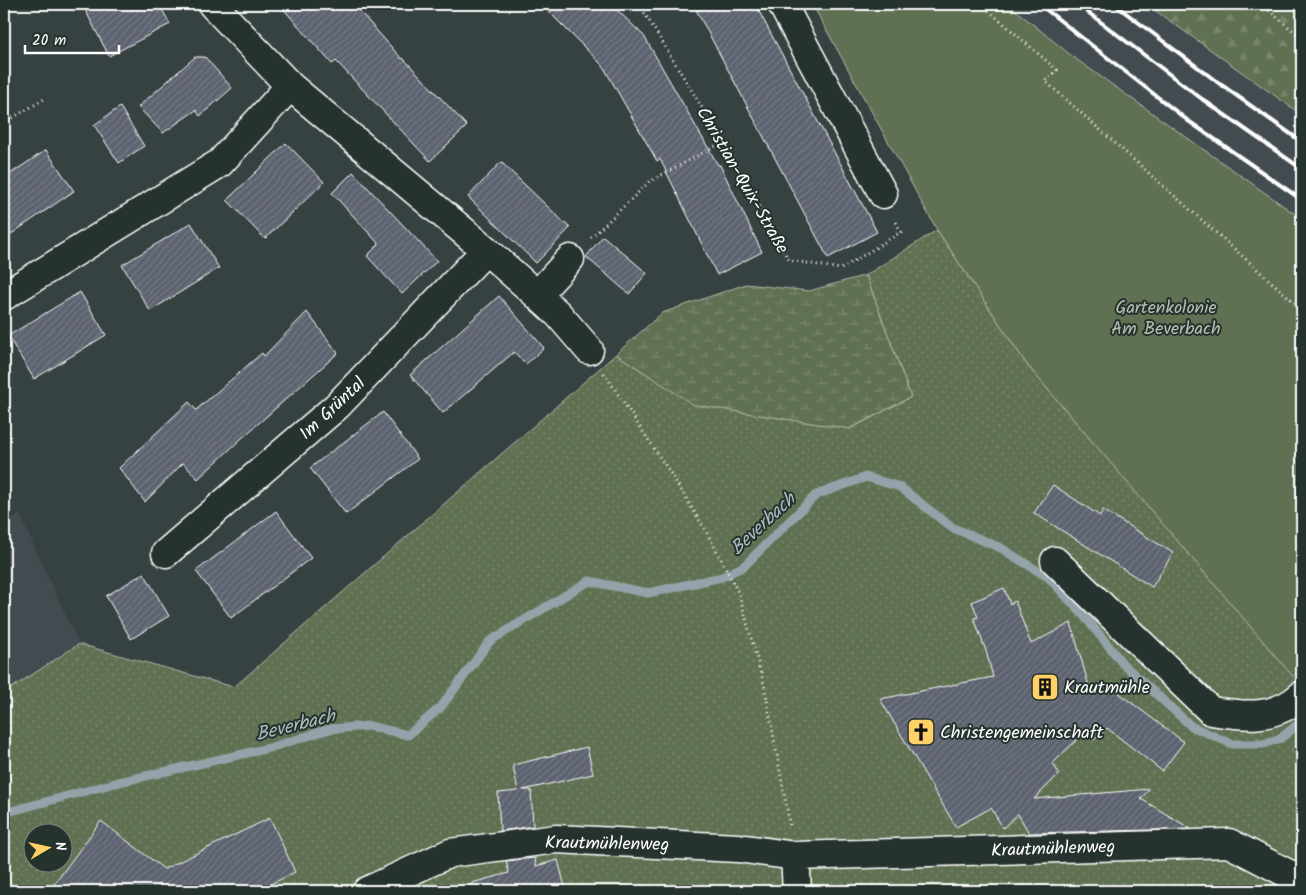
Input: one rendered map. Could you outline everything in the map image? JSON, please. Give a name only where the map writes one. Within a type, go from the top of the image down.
[{"type":"street","points":[[212,4],[290,86],[537,295],[558,314],[589,350]]},
{"type":"street","points":[[782,4],[883,194]]},
{"type":"street","points":[[4,296],[220,163],[290,86]]},
{"type":"street","name":"Im Grüntal","points":[[166,553],[337,406],[486,250]]},
{"type":"street","points":[[537,295],[570,259]]},
{"type":"street","points":[[1055,561],[1211,711],[1240,715],[1274,713],[1302,695]]},
{"type":"street","name":"Krautmühlenweg","points":[[367,891],[450,853],[556,839],[738,848],[795,856],[1229,843],[1302,881]]},
{"type":"street","points":[[795,856],[797,891]]},
{"type":"path","name":"Christian-Quix-Straße","points":[[639,4],[723,142],[789,260],[841,269],[902,232],[883,194]]},
{"type":"path","points":[[981,4],[1056,70],[1045,81],[1302,309]]},
{"type":"path","points":[[1261,4],[1302,38]]},
{"type":"path","points":[[4,123],[46,98]]},
{"type":"path","points":[[570,259],[649,182],[723,142]]},
{"type":"path","points":[[589,350],[675,480],[710,538],[738,594],[764,684],[795,856]]},
{"type":"shaded area","points":[[1008,4],[1146,4],[1302,115],[1302,219],[1073,57]]},
{"type":"shaded area","points":[[20,515],[79,644],[4,693],[4,521]]},
{"type":"green space","name":"Gartenkolonie Am Beverbach","points":[[812,4],[1008,4],[1073,57],[1302,219],[1302,669],[1292,677],[1027,365],[937,230]]},
{"type":"green space","points":[[1146,4],[1302,4],[1302,115]]},
{"type":"green space","points":[[937,230],[1027,365],[1302,687],[1302,741],[1292,749],[1302,761],[1302,891],[4,891],[4,693],[79,644],[234,687],[616,354],[694,405],[850,429],[911,397],[866,275]]},
{"type":"green space","points":[[866,275],[911,397],[849,429],[693,405],[616,354],[662,313],[746,284],[809,291]]},
{"type":"building","points":[[82,4],[159,4],[170,24],[109,56]]},
{"type":"building","points":[[279,4],[353,4],[402,59],[467,126],[430,161],[336,61],[332,64]]},
{"type":"building","points":[[541,4],[611,4],[644,36],[718,165],[720,165],[762,252],[717,275],[660,159],[657,161],[603,66]]},
{"type":"building","points":[[693,4],[755,4],[877,232],[828,258]]},
{"type":"building","points":[[195,57],[205,57],[232,88],[200,116],[196,110],[163,133],[138,107]]},
{"type":"building","points":[[120,107],[144,146],[119,163],[94,125]]},
{"type":"building","points":[[286,143],[324,182],[265,239],[227,200]]},
{"type":"building","points":[[46,150],[74,191],[4,239],[4,178]]},
{"type":"building","points":[[501,162],[570,228],[536,263],[468,197]]},
{"type":"building","points":[[353,172],[437,261],[402,294],[367,256],[379,244],[332,193]]},
{"type":"building","points":[[191,223],[219,268],[150,311],[122,265]]},
{"type":"building","points":[[603,236],[647,273],[629,294],[586,257]]},
{"type":"building","points":[[80,292],[106,335],[34,379],[8,336]]},
{"type":"building","points":[[499,296],[544,348],[526,364],[514,352],[443,413],[410,375]]},
{"type":"building","points":[[307,312],[338,353],[198,479],[183,463],[145,502],[119,468],[189,402],[196,410],[262,353],[264,356]]},
{"type":"building","points":[[383,412],[418,459],[346,514],[310,468]]},
{"type":"building","points":[[1053,485],[1100,516],[1103,510],[1173,553],[1152,587],[1034,513]]},
{"type":"building","points":[[276,511],[311,558],[231,618],[196,571]]},
{"type":"building","points":[[144,573],[169,616],[131,639],[106,596]]},
{"type":"building","points":[[1004,588],[1010,604],[1015,601],[1031,644],[1071,623],[1090,690],[1108,684],[1184,742],[1162,771],[1107,728],[1094,740],[1085,732],[1053,763],[1059,774],[1034,799],[1149,789],[1141,799],[1191,829],[1029,833],[1018,814],[1003,828],[991,808],[956,827],[880,699],[993,677],[974,618],[978,617],[972,602]]},
{"type":"building","points":[[587,747],[593,774],[523,790],[531,790],[533,826],[500,831],[498,793],[518,791],[513,765]]},
{"type":"building","points":[[270,818],[295,872],[257,891],[49,891],[63,872],[72,872],[72,860],[101,821],[164,869]]},
{"type":"building","points":[[535,858],[536,866],[558,860],[565,887],[549,891],[473,891],[472,883],[509,873],[506,861]]},
{"type":"waterway","name":"Beverbach","points":[[4,813],[119,782],[269,748],[330,729],[369,726],[408,735],[441,707],[490,641],[589,581],[648,593],[722,577],[744,566],[816,495],[866,477],[900,487],[951,527],[1001,548],[1049,578],[1086,618],[1123,664],[1191,726],[1232,744],[1263,744],[1281,738],[1302,721]]},
{"type":"railway","points":[[1039,4],[1187,120],[1302,200]]},
{"type":"railway","points":[[1077,4],[1202,99],[1302,169]]},
{"type":"railway","points":[[1114,4],[1216,81],[1302,142]]},
{"type":"place","name":"Krautmühle","points":[[1045,687]]},
{"type":"place","name":"Christengemeinschaft","points":[[921,732]]}]
